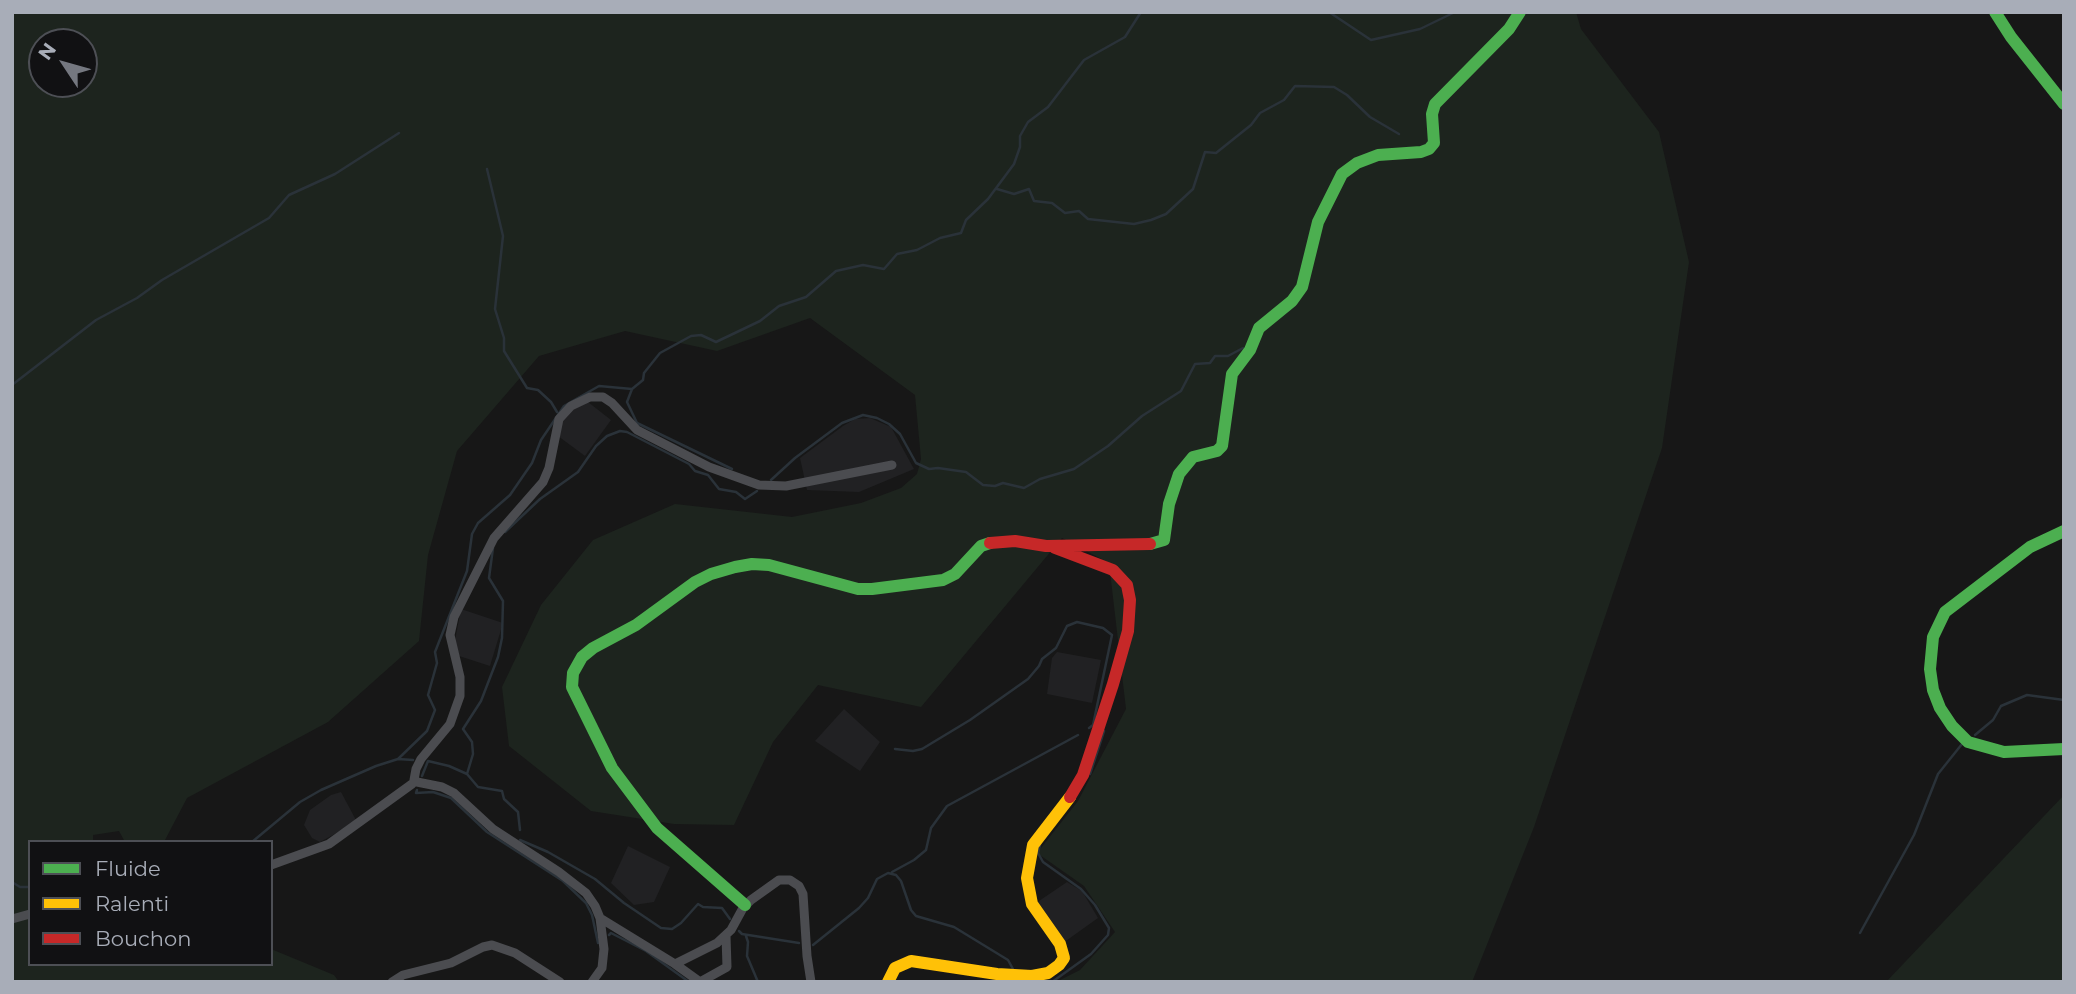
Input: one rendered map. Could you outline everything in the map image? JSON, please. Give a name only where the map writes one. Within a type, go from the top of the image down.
[{"type":"street","points":[[745,905],[657,828],[612,768],[572,687],[573,673],[582,657],[593,648],[636,625],[702,578],[736,567],[769,565],[858,589],[872,589],[943,580],[955,574],[975,551],[994,541],[1046,545],[1156,544],[1164,540],[1169,504],[1179,474],[1194,457],[1217,451],[1222,446],[1230,380],[1234,368],[1250,350],[1262,325],[1292,301],[1302,287],[1318,222],[1338,180],[1364,160],[1386,154],[1429,149],[1434,143],[1434,104],[1509,29],[1520,12]]},
{"type":"street","points":[[1995,12],[2011,37],[2064,104]]},
{"type":"street","points":[[273,864],[330,844],[414,782],[418,764],[450,724],[460,696],[460,677],[450,640],[454,617],[490,544],[546,478],[556,425],[562,414],[571,406],[590,397],[603,397],[637,430],[709,467],[736,479],[759,485],[786,486],[892,465]]},
{"type":"street","points":[[2064,531],[2030,547],[1951,606],[1937,625],[1930,669],[1933,690],[1940,708],[1952,726],[1968,742],[2004,752],[2064,749]]},
{"type":"street","points":[[888,982],[895,968],[911,961],[997,974],[1032,976],[1048,973],[1063,960],[1060,944],[1032,904],[1027,878],[1028,863],[1033,845],[1068,800],[1083,775],[1114,684],[1128,631],[1130,600],[1124,579],[1108,566],[1046,545]]},
{"type":"street","points":[[414,782],[442,787],[458,796],[499,834],[579,887],[591,899],[600,918],[603,961],[600,972],[592,982]]},
{"type":"street","points":[[675,964],[711,947],[726,936],[745,905],[779,880],[790,880],[801,889],[805,902],[811,982]]},
{"type":"street","points":[[600,918],[700,982],[727,967],[726,936]]},
{"type":"street","points":[[392,982],[403,975],[451,963],[492,945],[515,953],[560,982]]},
{"type":"shaded area","points":[[12,12],[1576,12],[1581,29],[1659,132],[1689,262],[1662,448],[1534,827],[1472,982],[1056,982],[1080,970],[1115,932],[1084,886],[1037,853],[1078,801],[1126,709],[1109,563],[1062,538],[921,707],[818,685],[773,742],[734,825],[674,824],[591,811],[509,746],[502,687],[541,605],[593,540],[675,504],[792,517],[861,503],[901,488],[917,474],[921,459],[915,395],[810,318],[717,351],[625,331],[539,356],[457,451],[428,555],[419,641],[328,722],[187,798],[165,840],[124,840],[119,831],[93,835],[93,840],[28,840],[28,966],[273,966],[273,950],[334,975],[339,982],[12,982]]},
{"type":"shaded area","points":[[588,402],[611,420],[585,456],[558,436],[564,417],[569,411]]},
{"type":"shaded area","points":[[870,418],[891,427],[914,469],[859,492],[807,490],[800,458],[855,419]]},
{"type":"shaded area","points":[[461,609],[503,623],[490,666],[459,656],[455,640]]},
{"type":"shaded area","points":[[1057,652],[1101,660],[1092,703],[1047,694],[1052,658]]},
{"type":"shaded area","points":[[844,709],[880,742],[860,771],[815,741]]},
{"type":"shaded area","points":[[341,792],[357,822],[320,842],[312,838],[304,825],[310,810],[331,795]]},
{"type":"shaded area","points":[[2064,795],[2064,982],[1886,982]]},
{"type":"shaded area","points":[[628,846],[670,867],[654,902],[634,905],[611,883]]},
{"type":"shaded area","points":[[1067,882],[1082,891],[1098,918],[1063,943],[1036,903]]},
{"type":"waterway","points":[[398,759],[427,731],[435,710],[428,695],[437,663],[435,652],[467,571],[472,534],[478,523],[510,495],[532,463],[541,440],[564,406],[599,386],[632,389],[643,380],[644,373],[660,353],[691,336],[701,335],[716,342],[760,321],[779,306],[806,297],[836,271],[863,265],[884,269],[897,254],[917,250],[940,238],[961,233],[966,220],[988,199],[1014,164],[1020,147],[1020,136],[1028,122],[1048,107],[1084,60],[1125,37],[1141,12]]},
{"type":"waterway","points":[[1329,12],[1371,40],[1420,29],[1455,12]]},
{"type":"waterway","points":[[997,189],[1014,194],[1029,189],[1034,201],[1052,203],[1065,213],[1079,211],[1088,219],[1134,224],[1151,220],[1166,214],[1193,189],[1205,152],[1216,153],[1251,125],[1260,113],[1284,100],[1295,86],[1334,87],[1347,95],[1370,117],[1399,134]]},
{"type":"waterway","points":[[12,385],[96,320],[269,218],[289,195],[335,174],[399,133]]},
{"type":"waterway","points":[[487,169],[503,236],[495,309],[504,338],[504,351],[527,388],[538,390],[557,412]]},
{"type":"waterway","points":[[771,480],[795,458],[842,423],[863,415],[889,424],[900,434],[916,463],[929,469],[966,472],[983,485],[995,486],[1003,483],[1024,488],[1040,479],[1074,469],[1108,446],[1142,416],[1181,391],[1195,364],[1210,363],[1215,356],[1228,356],[1243,348]]},
{"type":"waterway","points":[[632,389],[627,402],[637,423],[732,469]]},
{"type":"waterway","points":[[505,532],[540,499],[578,472],[596,446],[607,436],[620,431],[627,432],[689,464],[695,471],[708,475],[719,489],[736,492],[745,499],[757,491]]},
{"type":"waterway","points":[[467,774],[473,754],[472,742],[463,729],[481,701],[498,657],[502,638],[503,601],[489,578],[493,548]]},
{"type":"waterway","points":[[895,749],[922,749],[970,720],[1028,679],[1042,659],[1056,648],[1067,626],[1077,622],[1103,628],[1112,635],[1093,725],[1089,728]]},
{"type":"waterway","points":[[1975,735],[1993,720],[2001,706],[2027,695],[2064,700]]},
{"type":"waterway","points":[[1090,774],[1104,731]]},
{"type":"waterway","points":[[892,872],[926,850],[931,828],[947,806],[1078,735]]},
{"type":"waterway","points":[[1860,933],[1914,835],[1938,774],[1962,744]]},
{"type":"waterway","points":[[254,840],[300,802],[321,790],[376,766],[398,759],[413,760]]},
{"type":"waterway","points":[[422,776],[428,761],[467,774],[478,787],[502,791],[504,799],[518,812],[520,830]]},
{"type":"waterway","points":[[417,790],[416,793],[433,792],[451,798],[487,832],[563,881],[586,903],[592,915],[598,943]]},
{"type":"waterway","points":[[520,840],[548,852],[595,879],[661,928],[672,929],[698,904],[703,907],[722,908],[730,919]]},
{"type":"waterway","points":[[1040,845],[1038,853],[1043,862],[1081,889],[1109,928],[1108,935],[1091,954],[1052,982]]},
{"type":"waterway","points":[[813,945],[859,908],[868,898],[877,879],[888,873],[896,875],[901,881],[911,910],[916,916],[954,927],[1008,960],[1013,969]]},
{"type":"waterway","points":[[12,882],[20,887],[28,887]]},
{"type":"waterway","points":[[739,931],[742,934],[799,943]]},
{"type":"waterway","points":[[609,935],[611,933],[646,951],[689,982]]},
{"type":"waterway","points":[[746,936],[747,956],[758,982]]},
{"type":"traffic: fast","points":[[1150,544],[1164,540],[1169,504],[1179,474],[1193,457],[1217,451],[1222,446],[1232,374],[1250,350],[1259,328],[1292,301],[1302,287],[1318,222],[1342,174],[1357,163],[1378,155],[1429,149],[1434,143],[1432,114],[1435,104],[1509,29],[1520,12]]},
{"type":"traffic: fast","points":[[1995,12],[2011,37],[2064,104]]},
{"type":"traffic: fast","points":[[2064,531],[2030,547],[1945,612],[1933,637],[1930,669],[1933,690],[1940,708],[1952,726],[1968,742],[2004,752],[2064,749]]},
{"type":"traffic: fast","points":[[745,905],[657,828],[612,768],[572,687],[573,673],[582,657],[593,648],[636,625],[695,582],[735,567],[769,565],[858,589],[872,589],[943,580],[955,574],[981,546],[990,543]]},
{"type":"traffic: slow","points":[[888,982],[895,968],[911,961],[997,974],[1032,976],[1048,973],[1059,965],[1064,958],[1060,944],[1032,904],[1027,878],[1033,845],[1070,797]]},
{"type":"traffic: jam","points":[[990,543],[1015,541],[1046,546],[1150,544]]},
{"type":"traffic: jam","points":[[1055,548],[1113,570],[1127,585],[1130,600],[1128,631],[1113,684],[1083,775],[1070,797]]}]
